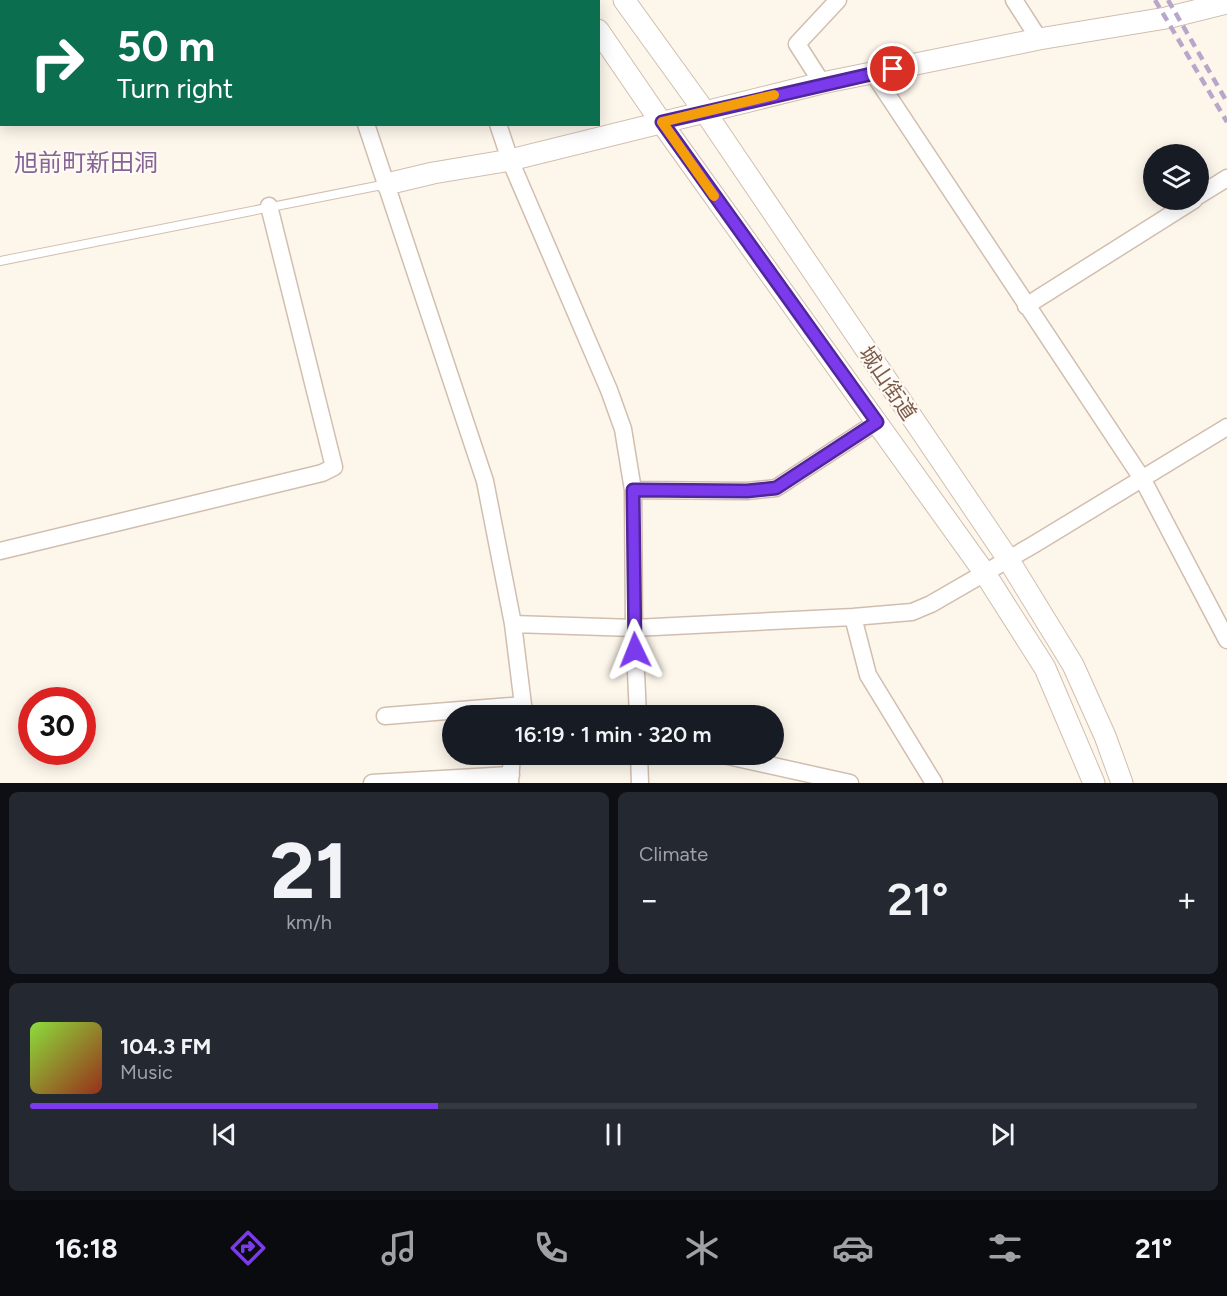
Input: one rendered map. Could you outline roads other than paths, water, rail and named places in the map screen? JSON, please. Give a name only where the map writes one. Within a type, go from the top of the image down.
[{"type":"street","name":"城山街道","points":[[624,0],[705,112],[1008,559],[1073,665],[1106,736],[1122,783]]},
{"type":"street","points":[[822,84],[797,44],[838,0]]},
{"type":"street","points":[[1014,0],[1039,39]]},
{"type":"street","points":[[387,184],[434,172],[510,160],[873,73],[1039,39],[1166,18],[1227,3]]},
{"type":"street","name":"城山街道","points":[[600,33],[984,572],[1045,668],[1094,783]]},
{"type":"street","points":[[873,73],[1143,480],[1227,640]]},
{"type":"street","points":[[367,126],[485,481],[513,624],[521,705]]},
{"type":"street","points":[[499,126],[510,160],[609,390],[623,429],[633,490],[634,628],[638,705]]},
{"type":"street","points":[[1209,189],[1227,178]]},
{"type":"street","points":[[0,551],[322,473],[334,467],[269,206]]},
{"type":"street","points":[[1026,306],[1178,210]]},
{"type":"street","points":[[633,490],[747,491],[776,488],[877,422]]},
{"type":"street","points":[[513,624],[634,628],[912,612],[931,604],[1143,480],[1227,427]]},
{"type":"street","points":[[853,617],[868,675],[931,782]]},
{"type":"street","points":[[385,716],[442,714]]},
{"type":"street","points":[[639,765],[640,783]]},
{"type":"street","points":[[769,765],[850,783]]},
{"type":"street","points":[[372,783],[511,779]]},
{"type":"lane","points":[[0,261],[387,184]]},
{"type":"railway","points":[[1155,0],[1227,122]]},
{"type":"railway","points":[[1168,0],[1227,102]]},
{"type":"district","name":"旭前町新田洞","points":[[86,162]]}]
